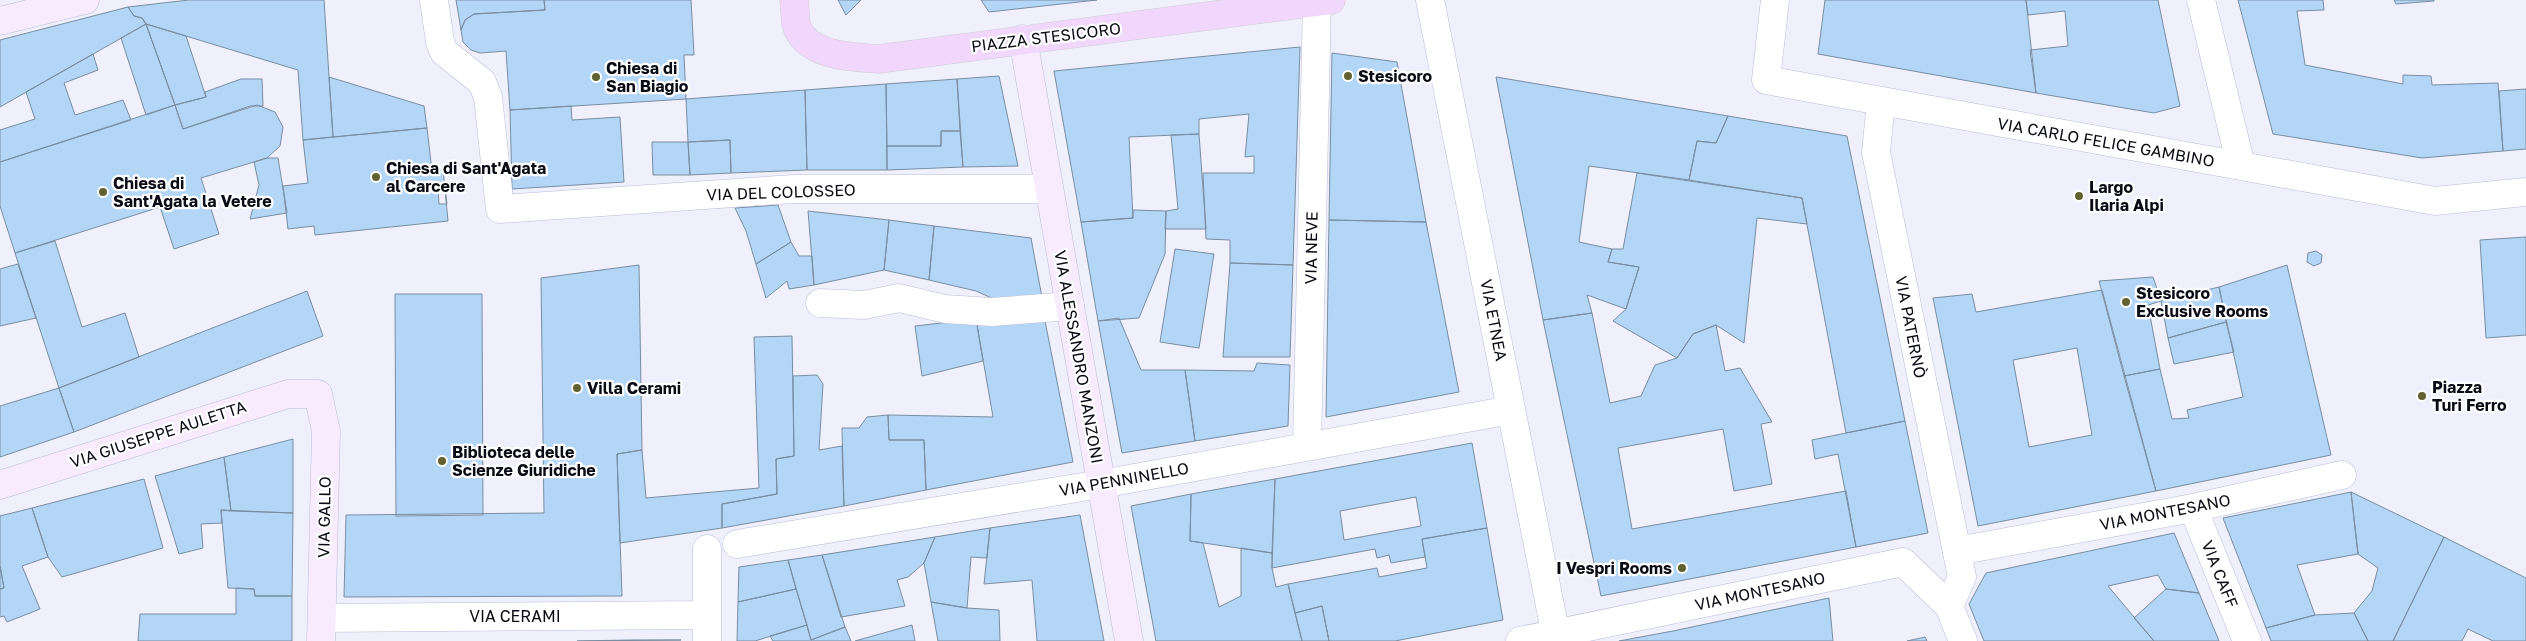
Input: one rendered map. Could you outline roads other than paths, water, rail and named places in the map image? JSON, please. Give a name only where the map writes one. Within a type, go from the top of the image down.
[{"type":"main road","points":[[0,21],[85,0]]},
{"type":"main road","name":"PIAZZA STESICORO","points":[[794,0],[797,25],[808,41],[827,52],[850,57],[878,59],[1246,5],[1316,1]]},
{"type":"main road","name":"VIA ALESSANDRO MANZONI","points":[[1024,39],[1048,189],[1130,641]]},
{"type":"main road","name":"VIA GIUSEPPE AULETTA","points":[[0,485],[288,394],[318,394]]},
{"type":"main road","name":"VIA GALLO","points":[[318,394],[326,431],[322,629]]},
{"type":"street","name":"VIA DEL COLOSSEO","points":[[434,0],[440,42],[444,52],[482,82],[488,97],[500,209],[792,189],[1048,189]]},
{"type":"street","name":"VIA ETNEA","points":[[1430,0],[1556,637]]},
{"type":"street","name":"VIA CARLO FELICE GAMBINO","points":[[1775,0],[1766,80],[2435,201],[2526,192]]},
{"type":"street","points":[[2201,0],[2241,166]]},
{"type":"street","name":"VIA NEVE","points":[[1307,446],[1316,1]]},
{"type":"street","name":"VIA PATERNÒ","points":[[1881,102],[1876,152],[1962,576],[1949,606]]},
{"type":"street","points":[[820,303],[864,305],[899,298],[946,308],[992,312],[1070,306]]},
{"type":"street","name":"VIA PENNINELLO","points":[[737,544],[1102,484],[1512,410]]},
{"type":"street","name":"VIA MONTESANO","points":[[1957,551],[2193,508],[2342,475]]},
{"type":"street","name":"VIA CAFF","points":[[2193,508],[2247,641]]},
{"type":"street","points":[[707,549],[707,628]]},
{"type":"street","name":"VIA MONTESANO","points":[[1556,637],[1903,562],[1949,606]]},
{"type":"street","points":[[1949,606],[1964,641]]},
{"type":"street","name":"VIA CERAMI","points":[[322,629],[707,628]]},
{"type":"street","points":[[1520,641],[1556,637]]},
{"type":"place","name":"Stesicoro","points":[[1348,76]]},
{"type":"place","name":"Chiesa di San Biagio","points":[[596,77]]},
{"type":"place","name":"Chiesa di Sant'Agata al Carcere","points":[[376,177]]},
{"type":"place","name":"Chiesa di Sant'Agata la Vetere","points":[[103,192]]},
{"type":"place","name":"Largo Ilaria Alpi","points":[[2079,196]]},
{"type":"place","name":"Stesicoro Exclusive Rooms","points":[[2126,302]]},
{"type":"place","name":"Villa Cerami","points":[[577,388]]},
{"type":"place","name":"Piazza Turi Ferro","points":[[2422,396]]},
{"type":"place","name":"Biblioteca delle Scienze Giuridiche","points":[[442,461]]},
{"type":"place","name":"I Vespri Rooms","points":[[1682,568]]}]
